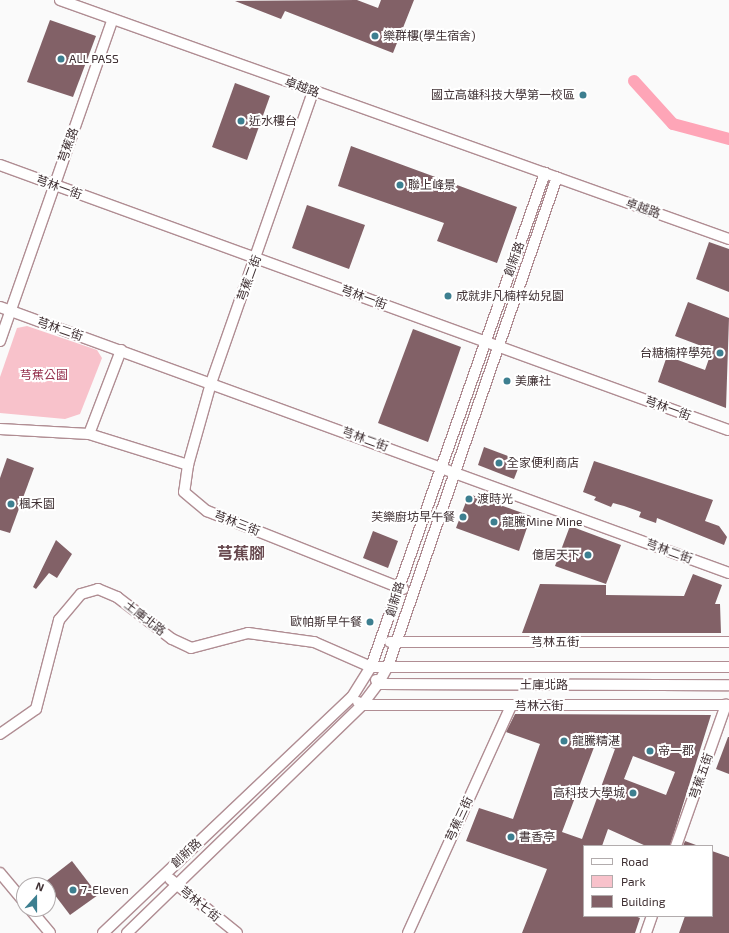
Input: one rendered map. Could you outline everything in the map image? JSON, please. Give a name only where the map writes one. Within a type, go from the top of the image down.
[{"type":"street","name":"卓越路","points":[[60,0],[729,239]]},
{"type":"street","name":"芎蕉路","points":[[0,341],[113,19]]},
{"type":"street","name":"芎蕉二街","points":[[188,465],[211,383],[256,258],[313,91]]},
{"type":"street","name":"芎林一街","points":[[0,165],[728,430]]},
{"type":"street","name":"創新路","points":[[103,933],[352,697],[371,667],[382,641],[398,587],[544,173]]},
{"type":"street","name":"創新路","points":[[127,933],[175,884],[362,705],[378,684],[388,666],[411,592],[452,472],[557,177]]},
{"type":"street","name":"芎林二街","points":[[0,307],[729,573]]},
{"type":"street","points":[[89,434],[121,350]]},
{"type":"street","points":[[0,429],[89,434],[188,465]]},
{"type":"street","name":"芎林三街","points":[[188,465],[184,492],[207,511],[411,592]]},
{"type":"street","name":"土庫北路","points":[[0,734],[36,709],[59,620],[81,594],[98,589],[117,596],[172,639],[191,648],[248,633],[314,642],[371,667],[729,667]]},
{"type":"street","name":"芎林五街","points":[[382,641],[729,642]]},
{"type":"street","points":[[371,667],[378,684]]},
{"type":"street","name":"土庫北路","points":[[378,684],[729,685]]},
{"type":"street","points":[[352,697],[362,705]]},
{"type":"street","name":"芎林六街","points":[[362,705],[727,705]]},
{"type":"street","name":"芎蕉五街","points":[[676,845],[727,705]]},
{"type":"street","name":"芎蕉三街","points":[[408,933],[511,706]]},
{"type":"street","points":[[0,873],[16,892]]},
{"type":"street","name":"芎林七街","points":[[165,874],[175,884],[237,933]]},
{"type":"street","points":[[37,917],[50,933]]},
{"type":"street","points":[[646,933],[652,917]]},
{"type":"green space","name":"芎蕉公園","points":[[27,326],[97,350],[102,358],[80,414],[65,419],[0,413],[0,377],[17,328]]},
{"type":"building","name":"樂群樓(學生宿舍)","points":[[357,0],[378,8],[381,0],[414,0],[393,53],[285,11],[281,19],[235,1]]},
{"type":"building","name":"ALL PASS","points":[[50,20],[96,36],[73,97],[27,82]]},
{"type":"building","name":"近水樓台","points":[[235,83],[270,96],[247,160],[212,147]]},
{"type":"building","points":[[351,146],[517,207],[497,263],[437,241],[444,223],[338,186]]},
{"type":"building","points":[[307,205],[365,225],[349,269],[292,248]]},
{"type":"building","points":[[709,242],[729,249],[729,292],[696,279]]},
{"type":"building","name":"台糖楠梓學苑","points":[[688,302],[729,318],[726,408],[658,382],[667,356],[705,370],[712,350],[675,336]]},
{"type":"building","points":[[413,329],[461,347],[428,442],[378,423]]},
{"type":"building","name":"全家便利商店","points":[[484,447],[521,461],[514,479],[478,465]]},
{"type":"building","name":"楓禾園","points":[[7,458],[34,468],[10,533],[0,530],[0,478]]},
{"type":"building","points":[[594,461],[713,500],[705,521],[719,526],[727,537],[724,545],[657,518],[656,523],[639,517],[641,512],[624,506],[613,503],[611,507],[594,500],[596,497],[583,492]]},
{"type":"building","name":"龍騰Mine Mine","points":[[469,494],[531,516],[519,551],[456,528]]},
{"type":"building","name":"億居天下","points":[[570,526],[621,545],[606,584],[555,566]]},
{"type":"building","points":[[373,531],[398,541],[388,568],[363,558]]},
{"type":"building","points":[[56,540],[72,554],[57,578],[49,573],[36,589],[33,587]]},
{"type":"building","points":[[693,574],[722,585],[715,604],[720,604],[721,633],[522,633],[540,584],[606,585],[606,595],[684,596]]},
{"type":"building","points":[[515,714],[711,715],[670,845],[644,845],[608,829],[602,845],[583,845],[583,917],[638,917],[640,918],[635,933],[522,933],[547,869],[466,841],[479,808],[513,819],[540,744],[506,732]],"holes":[[[596,742],[615,749],[582,839],[562,832]],[[633,756],[675,772],[666,795],[624,779]]]},
{"type":"building","points":[[729,737],[729,774],[716,769]]},
{"type":"building","points":[[685,841],[696,845],[683,845]]},
{"type":"building","points":[[713,851],[729,857],[729,933],[679,933],[685,917],[713,917]]},
{"type":"building","name":"7-Eleven","points":[[72,861],[98,895],[70,915],[56,897],[56,877],[51,877]]},
{"type":"waterway","points":[[634,81],[673,124],[729,139]]},
{"type":"place","name":"樂群樓(學生宿舍)","points":[[375,36]]},
{"type":"place","name":"ALL PASS","points":[[61,59]]},
{"type":"place","name":"國立高雄科技大學第一校區","points":[[583,95]]},
{"type":"place","name":"近水樓台","points":[[241,121]]},
{"type":"place","name":"聯上峰景","points":[[400,185]]},
{"type":"place","name":"成就非凡楠梓幼兒園","points":[[448,296]]},
{"type":"place","name":"台糖楠梓學苑","points":[[720,353]]},
{"type":"place","name":"美廉社","points":[[507,381]]},
{"type":"place","name":"全家便利商店","points":[[499,463]]},
{"type":"place","name":"渡時光","points":[[469,499]]},
{"type":"place","name":"楓禾園","points":[[11,504]]},
{"type":"place","name":"芙樂廚坊早午餐","points":[[463,517]]},
{"type":"place","name":"龍騰Mine Mine","points":[[494,522]]},
{"type":"place","name":"億居天下","points":[[588,555]]},
{"type":"place","name":"歐帕斯早午餐","points":[[370,622]]},
{"type":"place","name":"龍騰精湛","points":[[564,741]]},
{"type":"place","name":"帝一郡","points":[[650,751]]},
{"type":"place","name":"高科技大學城","points":[[633,793]]},
{"type":"place","name":"書香亭","points":[[511,837]]},
{"type":"place","name":"7-Eleven","points":[[73,890]]},
{"type":"district","name":"芎蕉腳","points":[[241,553]]}]
